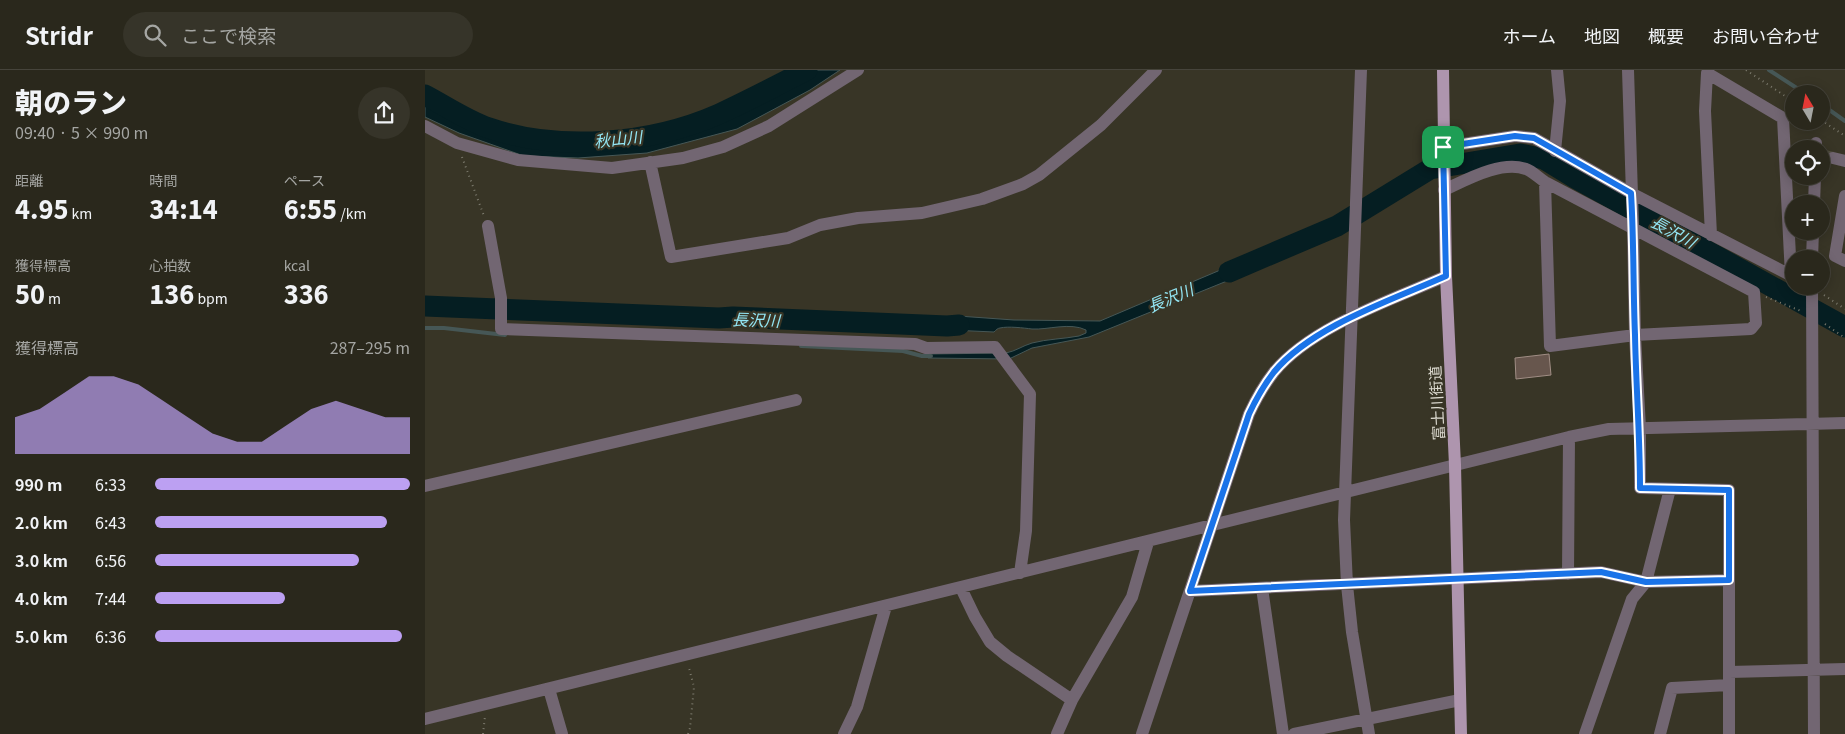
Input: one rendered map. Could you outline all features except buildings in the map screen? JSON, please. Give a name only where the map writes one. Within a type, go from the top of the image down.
[{"type":"main road","name":"富士川街道","points":[[1443,70],[1446,276],[1455,465],[1461,734]]},
{"type":"street","points":[[425,126],[457,143],[518,160],[611,168],[683,158],[731,143],[769,126],[858,70]]},
{"type":"street","points":[[650,162],[671,257],[779,240],[820,225],[858,218],[922,213],[982,199],[1023,184],[1039,175],[1101,124],[1156,70]]},
{"type":"street","points":[[1361,70],[1345,491],[1347,585],[1352,632],[1369,734]]},
{"type":"street","points":[[1555,151],[1560,101],[1557,70]]},
{"type":"street","points":[[1628,70],[1635,335],[1640,428],[1640,488],[1729,490],[1729,734]]},
{"type":"street","points":[[1711,235],[1705,111],[1707,73],[1783,118],[1788,140]]},
{"type":"street","points":[[1443,148],[1515,136],[1534,138],[1631,194],[1785,273]]},
{"type":"street","points":[[1444,190],[1481,173],[1512,166],[1526,169],[1545,182],[1633,226],[1754,292],[1756,323],[1751,329],[1635,335],[1550,346],[1545,182]]},
{"type":"street","points":[[1791,185],[1792,250]]},
{"type":"street","points":[[1845,196],[1835,256],[1845,261]]},
{"type":"street","points":[[488,226],[501,298],[501,329],[915,344],[926,348],[995,347],[1030,394],[1026,531],[1020,573]]},
{"type":"street","points":[[1142,734],[1249,414],[1259,393],[1275,371],[1302,346],[1332,327],[1446,276]]},
{"type":"street","points":[[1811,295],[1814,424],[1812,522],[1815,734]]},
{"type":"street","points":[[425,486],[796,400]]},
{"type":"street","points":[[425,719],[1569,437],[1609,430],[1640,428],[1845,423]]},
{"type":"street","points":[[1568,574],[1569,437]]},
{"type":"street","points":[[1585,734],[1632,599],[1646,582],[1670,489]]},
{"type":"street","points":[[1057,734],[1072,700],[1132,597],[1148,542]]},
{"type":"street","points":[[1190,591],[1601,572],[1646,582],[1729,580]]},
{"type":"street","points":[[961,588],[990,642],[1007,656],[1072,700]]},
{"type":"street","points":[[1263,588],[1283,734]]},
{"type":"street","points":[[844,734],[857,707],[886,606]]},
{"type":"street","points":[[1660,734],[1672,688],[1729,679],[1814,670],[1845,669]]},
{"type":"street","points":[[549,689],[562,734]]},
{"type":"street","points":[[1294,734],[1460,700]]},
{"type":"path","points":[[1746,70],[1785,96]]},
{"type":"path","points":[[1830,126],[1845,136]]},
{"type":"path","points":[[457,143],[488,226]]},
{"type":"path","points":[[1821,295],[1845,309]]},
{"type":"path","points":[[686,656],[694,687],[688,734]]},
{"type":"path","points":[[483,734],[486,704]]},
{"type":"water","points":[[806,70],[840,70],[810,90],[737,129],[647,153],[578,158],[524,156],[459,133],[425,117],[425,96],[459,119],[523,143],[578,146],[645,141],[742,111]]},
{"type":"water","points":[[1251,257],[1259,268],[1089,337],[1032,348],[1009,359],[928,358],[928,354],[1006,353],[1032,343],[1079,336],[1086,333],[1086,330],[1066,326],[1038,329],[1003,327],[994,332],[929,329],[930,322],[953,320],[958,316],[1014,320],[1100,321]]},
{"type":"waterway","name":"秋山川","points":[[425,95],[481,125],[516,136],[575,142],[605,141],[635,138],[693,124],[730,109],[807,70]]},
{"type":"waterway","points":[[1769,70],[1792,85]]},
{"type":"waterway","points":[[1830,110],[1845,121]]},
{"type":"waterway","name":"長沢川","points":[[1229,272],[1337,226],[1430,169],[1520,154],[1544,159],[1845,327]]},
{"type":"waterway","name":"長沢川","points":[[425,306],[719,318],[959,325]]},
{"type":"waterway","points":[[425,328],[444,328],[505,335]]},
{"type":"waterway","points":[[801,346],[903,351],[922,356],[931,356]]},
{"type":"route","points":[[1515,136],[1534,138],[1631,193],[1640,428],[1640,488],[1729,490],[1729,580],[1646,582],[1601,572],[1190,591],[1249,414],[1259,393],[1275,371],[1302,346],[1332,327],[1446,276],[1443,147],[1515,136]]}]
